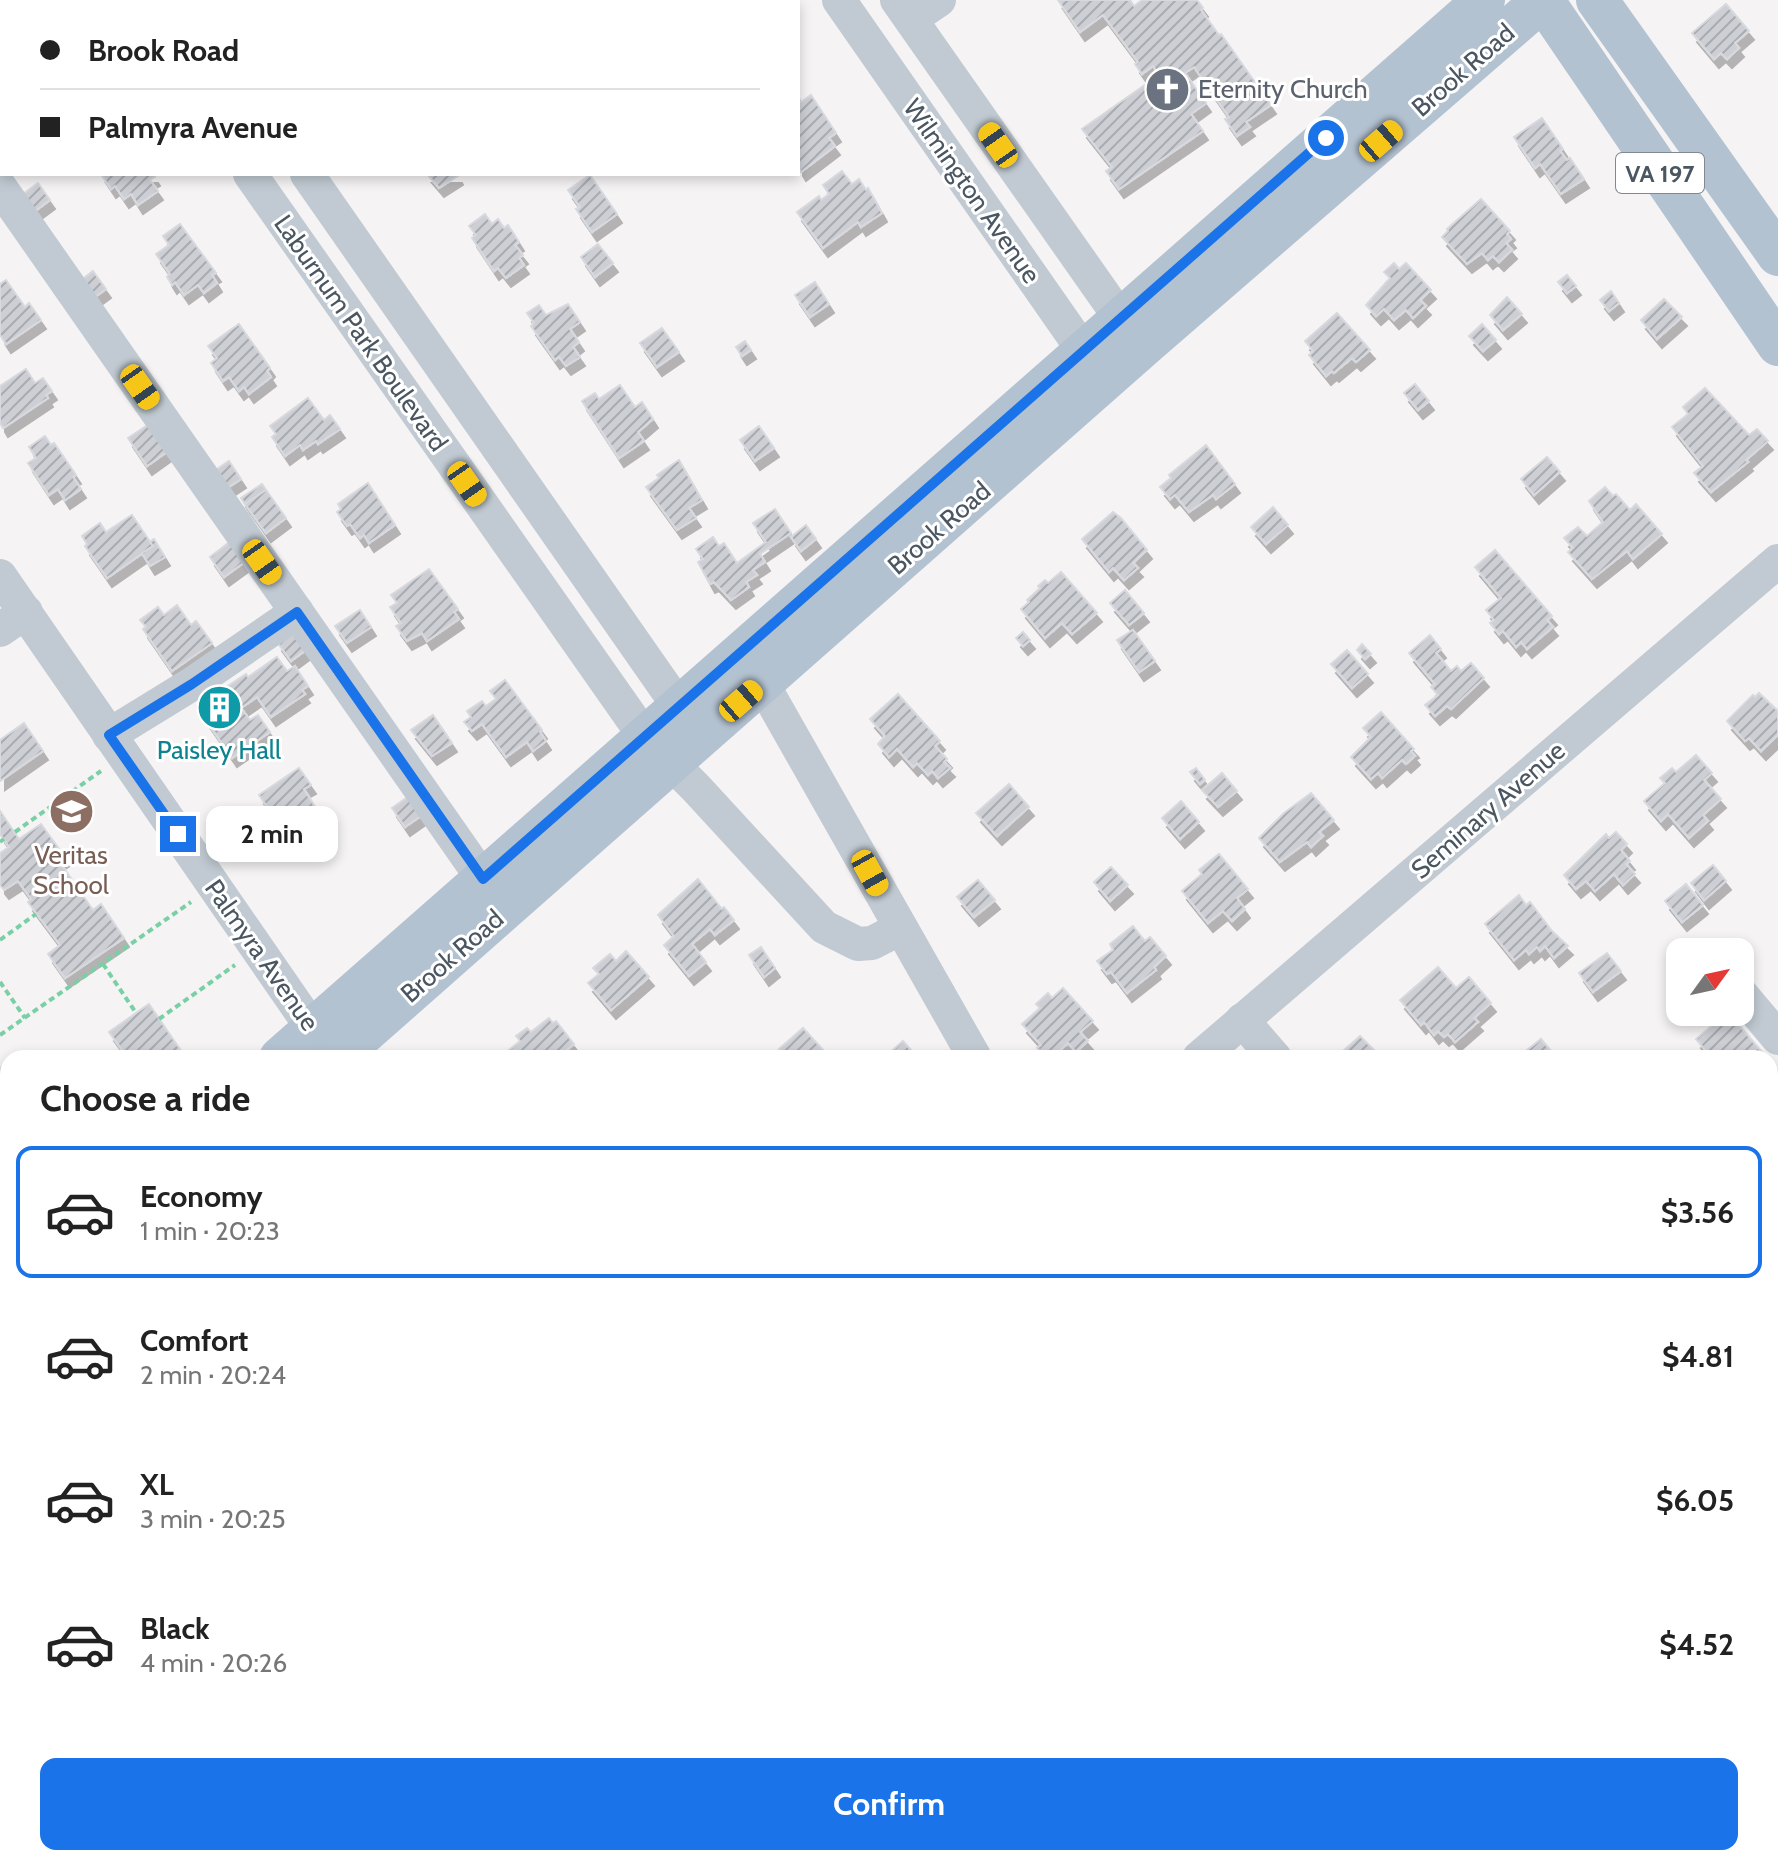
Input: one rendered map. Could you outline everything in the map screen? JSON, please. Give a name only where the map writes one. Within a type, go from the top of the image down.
[{"type":"main road","name":"Brook Road","points":[[327,1048],[674,736],[1095,367],[1484,0]]},
{"type":"main road","name":"Brook Road","points":[[1134,331],[1543,0]]},
{"type":"main road","name":"VA 197","points":[[1543,0],[1778,345]]},
{"type":"main road","name":"VA 197","points":[[1597,0],[1778,255]]},
{"type":"main road","name":"Brook Road","points":[[327,1048],[483,879],[674,736]]},
{"type":"street","name":"Wilmington Avenue","points":[[839,0],[1095,367]]},
{"type":"street","points":[[904,9],[939,0]]},
{"type":"street","name":"Wilmington Avenue","points":[[904,9],[1134,331]]},
{"type":"street","name":"Laburnum Park Boulevard","points":[[252,176],[674,736]]},
{"type":"street","name":"Laburnum Park Boulevard","points":[[308,176],[674,736]]},
{"type":"street","points":[[0,187],[483,879]]},
{"type":"street","name":"Seminary Avenue","points":[[1208,1050],[1778,561]]},
{"type":"street","name":"Palmyra Avenue","points":[[0,576],[13,621],[116,745],[327,1048]]},
{"type":"street","points":[[116,745],[192,684],[297,612]]},
{"type":"street","points":[[753,666],[970,1050]]},
{"type":"street","points":[[674,736],[824,927],[858,944],[872,943],[901,928]]},
{"type":"street","points":[[1754,1009],[1778,1038]]},
{"type":"street","points":[[1242,1020],[1268,1050]]},
{"type":"path","points":[[15,832],[116,745]]},
{"type":"path","points":[[0,1035],[214,886]]},
{"type":"path","points":[[0,940],[36,914]]},
{"type":"path","points":[[159,1019],[257,948]]},
{"type":"path","points":[[103,964],[136,1013]]},
{"type":"path","points":[[0,982],[25,1018]]},
{"type":"building","name":"Eternity Church","points":[[1058,0],[1130,0],[1134,6],[1142,0],[1197,0],[1203,8],[1201,10],[1271,105],[1246,122],[1250,127],[1237,136],[1225,119],[1229,117],[1194,67],[1185,73],[1206,103],[1191,114],[1203,131],[1119,189],[1106,171],[1112,167],[1082,129],[1159,75],[1153,66],[1142,74],[1135,64],[1138,62],[1103,15],[1080,32]]},
{"type":"building","points":[[1726,4],[1749,31],[1735,43],[1739,48],[1727,59],[1721,53],[1714,59],[1692,33]]},
{"type":"building","points":[[811,95],[836,133],[829,138],[835,146],[801,172],[800,100]]},
{"type":"building","points":[[1542,118],[1563,149],[1560,151],[1567,160],[1570,158],[1584,179],[1561,194],[1540,164],[1535,168],[1514,137]]},
{"type":"building","points":[[842,171],[852,184],[859,179],[866,190],[868,188],[882,213],[861,227],[858,222],[823,248],[797,212],[819,196],[821,200],[829,194],[823,185]]},
{"type":"building","points":[[102,176],[154,176],[150,180],[158,191],[138,205],[131,194],[124,199],[115,186],[111,189]]},
{"type":"building","points":[[429,176],[458,176],[439,188]]},
{"type":"building","points":[[591,176],[617,214],[592,232],[576,209],[580,207],[568,190]]},
{"type":"building","points":[[38,183],[50,200],[31,214],[19,197]]},
{"type":"building","points":[[1481,199],[1510,231],[1507,234],[1511,239],[1506,243],[1512,250],[1499,262],[1493,256],[1488,260],[1482,253],[1467,264],[1442,237]]},
{"type":"building","points":[[485,214],[492,224],[498,219],[504,228],[508,225],[519,242],[515,245],[523,255],[519,258],[524,265],[506,278],[498,268],[494,271],[472,238],[476,235],[469,226]]},
{"type":"building","points":[[180,224],[216,273],[212,275],[217,283],[204,293],[198,285],[184,295],[175,282],[172,285],[167,277],[170,274],[156,254],[169,245],[163,236]]},
{"type":"building","points":[[598,244],[613,263],[595,277],[581,257]]},
{"type":"building","points":[[1394,263],[1399,269],[1406,263],[1431,290],[1420,300],[1426,306],[1413,318],[1406,310],[1394,320],[1384,309],[1376,316],[1366,305],[1390,278],[1384,272]]},
{"type":"building","points":[[93,271],[106,289],[88,302],[75,285]]},
{"type":"building","points":[[1567,275],[1576,286],[1567,293],[1558,282]]},
{"type":"building","points":[[6,280],[25,307],[29,303],[41,320],[6,344],[0,335],[0,284]]},
{"type":"building","points":[[815,282],[829,304],[810,317],[795,295]]},
{"type":"building","points":[[1611,291],[1619,303],[1609,311],[1600,300]]},
{"type":"building","points":[[1507,297],[1522,314],[1503,330],[1490,315]]},
{"type":"building","points":[[1664,299],[1682,317],[1657,339],[1641,320]]},
{"type":"building","points":[[568,304],[580,322],[570,329],[579,342],[573,347],[580,357],[566,366],[559,357],[555,360],[531,326],[534,323],[527,313],[539,305],[546,315]]},
{"type":"building","points":[[1337,313],[1370,350],[1356,362],[1352,358],[1326,376],[1309,355],[1313,351],[1305,341]]},
{"type":"building","points":[[239,324],[270,368],[267,371],[271,377],[249,394],[244,387],[239,391],[229,377],[223,381],[211,363],[217,358],[208,346]]},
{"type":"building","points":[[1482,324],[1496,340],[1483,351],[1469,336]]},
{"type":"building","points":[[662,328],[679,352],[657,367],[640,343]]},
{"type":"building","points":[[745,341],[751,350],[742,356],[736,347]]},
{"type":"building","points":[[26,369],[35,383],[43,378],[52,391],[46,395],[48,398],[3,428],[0,423],[0,386]]},
{"type":"building","points":[[1415,384],[1429,401],[1418,410],[1404,393]]},
{"type":"building","points":[[620,385],[635,407],[642,402],[653,419],[638,432],[644,441],[619,458],[582,401],[595,393],[599,399]]},
{"type":"building","points":[[1705,388],[1749,435],[1757,429],[1768,441],[1711,492],[1694,473],[1703,466],[1672,427],[1688,414],[1683,407]]},
{"type":"building","points":[[308,398],[324,420],[330,415],[340,429],[318,444],[316,441],[303,450],[300,445],[285,456],[272,437],[276,434],[270,426]]},
{"type":"building","points":[[149,424],[168,451],[147,466],[128,438]]},
{"type":"building","points":[[759,426],[774,448],[755,461],[740,440]]},
{"type":"building","points":[[45,436],[51,445],[54,443],[76,475],[73,477],[81,489],[65,500],[58,489],[49,495],[28,463],[36,458],[29,447]]},
{"type":"building","points":[[1206,445],[1235,484],[1216,499],[1213,495],[1189,512],[1175,495],[1170,499],[1160,487],[1171,478],[1169,475]]},
{"type":"building","points":[[1547,457],[1560,472],[1534,495],[1521,479]]},
{"type":"building","points":[[679,460],[702,500],[689,508],[696,518],[677,530],[646,487]]},
{"type":"building","points":[[229,461],[241,479],[223,491],[210,474]]},
{"type":"building","points":[[368,483],[395,525],[369,543],[364,535],[360,538],[350,524],[347,526],[337,512],[341,509],[338,504]]},
{"type":"building","points":[[262,484],[266,490],[245,504],[241,498]]},
{"type":"building","points":[[1605,487],[1630,510],[1636,504],[1662,534],[1633,559],[1627,551],[1592,579],[1568,552],[1573,548],[1564,538],[1578,527],[1587,536],[1603,522],[1589,501]]},
{"type":"building","points":[[266,490],[286,518],[266,533],[245,504]]},
{"type":"building","points":[[1273,507],[1288,525],[1266,544],[1251,527]]},
{"type":"building","points":[[775,509],[791,533],[760,554],[765,562],[753,570],[757,575],[746,582],[749,587],[731,600],[714,582],[710,584],[698,562],[703,559],[696,549],[713,537],[719,546],[724,543],[737,563],[766,542],[753,523]]},
{"type":"building","points":[[1113,512],[1147,550],[1133,563],[1138,568],[1124,580],[1113,568],[1109,572],[1082,539]]},
{"type":"building","points":[[132,515],[153,546],[107,578],[85,546],[87,544],[82,536],[100,523],[106,532]]},
{"type":"building","points":[[806,525],[816,539],[801,551],[791,537]]},
{"type":"building","points":[[154,539],[165,557],[150,566],[142,553],[153,546],[150,542]]},
{"type":"building","points":[[231,541],[246,561],[224,577],[210,557]]},
{"type":"building","points":[[1495,550],[1552,616],[1547,620],[1553,627],[1527,649],[1521,642],[1516,647],[1503,631],[1499,634],[1490,623],[1494,620],[1486,610],[1501,598],[1475,567]]},
{"type":"building","points":[[429,569],[458,609],[454,612],[459,619],[427,641],[422,633],[407,641],[396,626],[401,623],[390,607],[397,603],[391,595]]},
{"type":"building","points":[[1061,572],[1097,613],[1072,634],[1062,623],[1045,638],[1021,609],[1040,588],[1038,586],[1045,580],[1048,583]]},
{"type":"building","points":[[1125,590],[1144,613],[1129,625],[1110,603]]},
{"type":"building","points":[[177,605],[191,625],[196,621],[212,643],[172,671],[140,620],[158,607],[164,615]]},
{"type":"building","points":[[360,610],[371,627],[347,643],[335,626]]},
{"type":"building","points":[[296,628],[310,647],[291,661],[277,642]]},
{"type":"building","points":[[1133,630],[1155,661],[1139,672],[1117,640]]},
{"type":"building","points":[[1023,632],[1030,640],[1023,646],[1016,638]]},
{"type":"building","points":[[1430,635],[1441,649],[1436,653],[1451,671],[1457,666],[1461,671],[1471,663],[1484,678],[1451,709],[1447,706],[1435,716],[1425,705],[1438,695],[1431,687],[1435,684],[1409,653]]},
{"type":"building","points":[[1362,644],[1371,654],[1365,659],[1357,650]]},
{"type":"building","points":[[1347,650],[1368,674],[1352,688],[1331,664]]},
{"type":"building","name":"Paisley Hall","points":[[277,657],[287,671],[295,666],[308,686],[302,690],[305,694],[271,717],[257,697],[241,708],[250,720],[258,715],[270,732],[232,758],[197,707]]},
{"type":"building","points":[[505,680],[542,730],[540,732],[546,741],[533,751],[527,742],[506,757],[482,724],[472,731],[464,722],[471,717],[467,711],[482,701],[486,706],[496,699],[490,691]]},
{"type":"building","points":[[1759,693],[1778,711],[1778,735],[1761,751],[1749,738],[1745,741],[1727,721],[1753,695],[1755,697]]},
{"type":"building","points":[[898,694],[940,741],[935,746],[947,759],[944,762],[950,768],[938,778],[932,771],[928,775],[917,763],[913,767],[897,749],[889,757],[878,744],[885,736],[870,719]]},
{"type":"building","points":[[1381,712],[1414,749],[1411,751],[1415,756],[1406,764],[1402,760],[1382,778],[1378,773],[1371,779],[1351,757],[1371,737],[1363,728]]},
{"type":"building","points":[[433,715],[452,743],[432,756],[411,730]]},
{"type":"building","points":[[24,723],[43,751],[0,781],[0,740]]},
{"type":"building","points":[[1696,755],[1712,773],[1704,780],[1721,799],[1703,815],[1708,821],[1689,838],[1668,814],[1661,821],[1644,801],[1665,783],[1660,778],[1672,768],[1676,772]]},
{"type":"building","points":[[299,768],[311,785],[304,789],[319,813],[309,820],[316,831],[297,843],[291,834],[287,836],[277,820],[272,823],[266,814],[270,811],[259,795]]},
{"type":"building","points":[[1196,768],[1205,780],[1200,784],[1190,772]]},
{"type":"building","points":[[1222,773],[1237,791],[1218,807],[1202,790]]},
{"type":"building","points":[[1009,784],[1029,807],[997,836],[976,813]]},
{"type":"building","points":[[1311,793],[1334,820],[1319,832],[1323,836],[1311,847],[1307,842],[1280,862],[1259,838],[1284,813]]},
{"type":"building","points":[[412,794],[425,813],[405,827],[392,808]]},
{"type":"building","points":[[1181,801],[1199,822],[1180,839],[1162,818]]},
{"type":"building","points":[[0,811],[19,839],[41,824],[65,857],[59,861],[93,910],[101,904],[124,938],[65,978],[48,954],[60,945],[28,902],[31,899],[18,881],[4,890],[0,885],[0,853],[9,847],[0,834]]},
{"type":"building","points":[[1616,832],[1627,844],[1621,850],[1630,861],[1626,864],[1635,874],[1623,885],[1614,874],[1595,891],[1586,881],[1576,889],[1564,875],[1606,834],[1609,838]]},
{"type":"building","points":[[1219,854],[1248,889],[1237,898],[1245,909],[1232,921],[1223,911],[1208,923],[1182,891],[1202,874],[1199,870]]},
{"type":"building","points":[[1713,865],[1726,881],[1704,900],[1691,883]]},
{"type":"building","points":[[1111,867],[1128,885],[1110,901],[1094,882]]},
{"type":"building","points":[[698,879],[734,920],[715,935],[710,929],[692,944],[706,962],[689,976],[664,945],[674,936],[658,915]]},
{"type":"building","points":[[978,880],[995,900],[974,917],[957,897]]},
{"type":"building","points":[[1686,884],[1703,905],[1682,922],[1665,901]]},
{"type":"building","points":[[1519,895],[1526,905],[1530,902],[1568,946],[1554,958],[1545,946],[1540,951],[1537,947],[1529,954],[1526,950],[1514,960],[1485,924]]},
{"type":"building","points":[[1133,926],[1145,941],[1150,937],[1166,956],[1154,967],[1156,970],[1127,993],[1111,972],[1107,974],[1097,961],[1113,950],[1110,944]]},
{"type":"building","points":[[761,947],[775,968],[764,977],[749,955]]},
{"type":"building","points":[[626,951],[649,977],[611,1010],[588,983],[599,974],[593,968],[610,954],[616,961]]},
{"type":"building","points":[[1607,953],[1621,971],[1593,992],[1579,973]]},
{"type":"building","points":[[1438,967],[1456,988],[1469,977],[1491,1003],[1474,1018],[1478,1022],[1455,1042],[1448,1034],[1444,1037],[1438,1031],[1434,1035],[1400,1000]]},
{"type":"building","points":[[1063,988],[1093,1021],[1080,1032],[1088,1041],[1078,1050],[1068,1043],[1061,1050],[1039,1050],[1037,1048],[1041,1045],[1022,1024],[1040,1008],[1036,1004],[1048,993],[1052,998]]},
{"type":"building","points":[[149,1004],[181,1050],[122,1050],[109,1032]]},
{"type":"building","points":[[549,1018],[553,1023],[556,1021],[574,1044],[567,1050],[509,1050],[520,1041],[516,1036],[527,1028],[531,1032]]},
{"type":"building","points":[[1711,1026],[1740,1026],[1760,1050],[1705,1050],[1696,1039]]},
{"type":"building","points":[[803,1028],[823,1050],[780,1050]]},
{"type":"building","points":[[1360,1036],[1374,1050],[1344,1050]]},
{"type":"building","points":[[1541,1039],[1550,1050],[1527,1050]]},
{"type":"building","points":[[903,1041],[911,1050],[893,1050]]},
{"type":"place","name":"Eternity Church","points":[[1167,89]]},
{"type":"place","name":"Paisley Hall","points":[[219,707]]},
{"type":"place","name":"Veritas School","points":[[71,812]]},
{"type":"route","points":[[178,834],[109,735],[192,684],[297,612],[483,879],[1326,138]]}]
